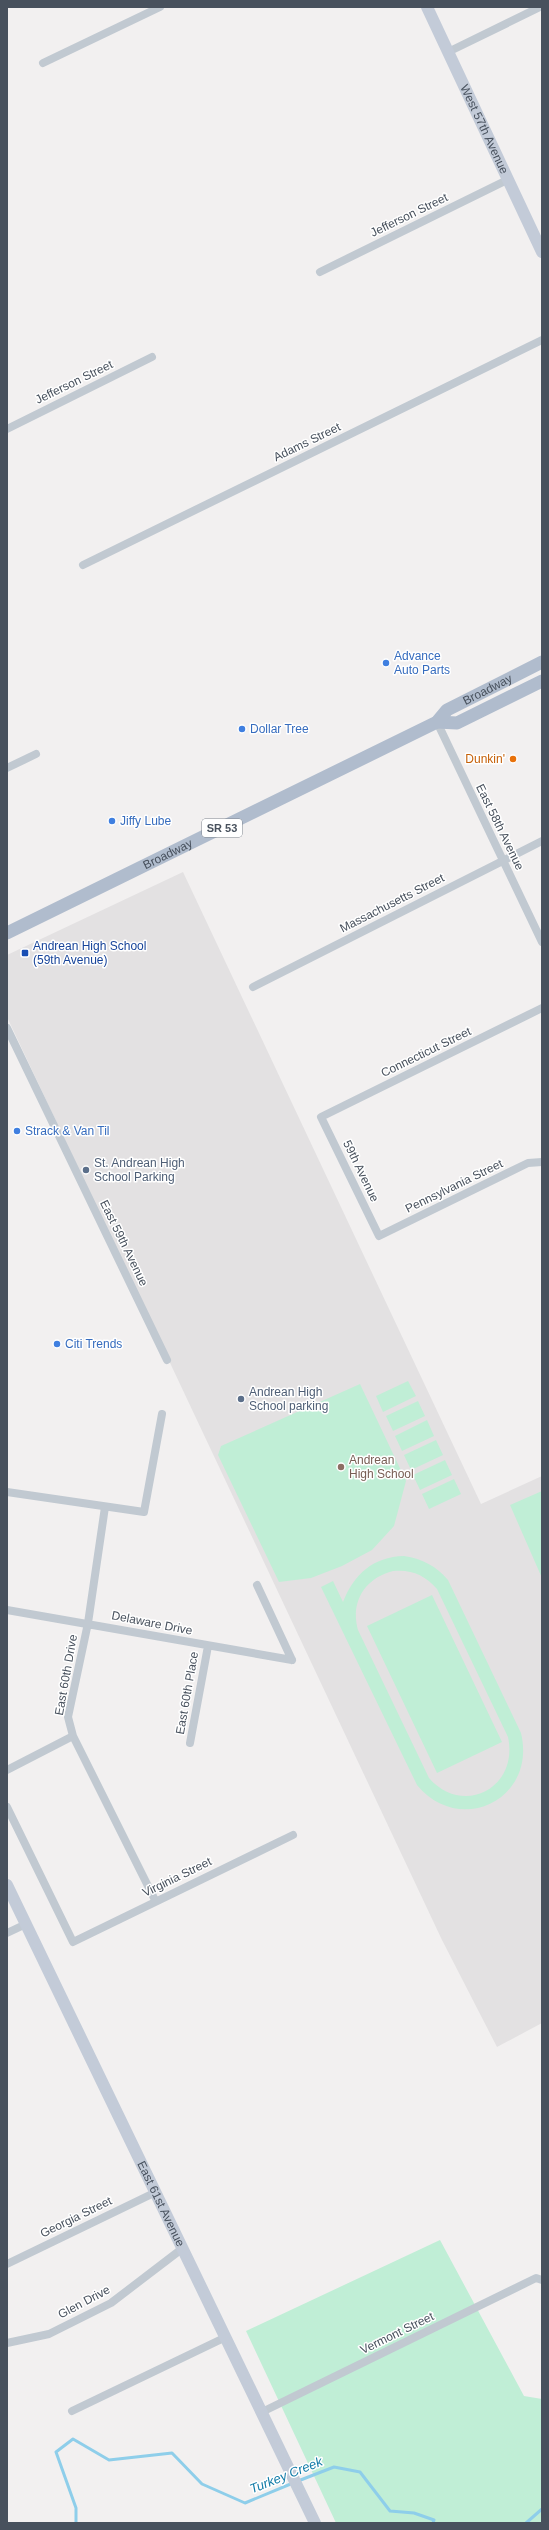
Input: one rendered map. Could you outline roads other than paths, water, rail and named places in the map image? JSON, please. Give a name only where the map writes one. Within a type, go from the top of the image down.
[{"type":"main road","name":"West 57th Avenue","points":[[427,7],[542,252]]},
{"type":"main road","name":"Broadway","points":[[7,933],[437,722],[447,710],[542,662]]},
{"type":"main road","name":"Broadway","points":[[437,722],[457,723],[542,681]]},
{"type":"main road","name":"East 61st Avenue","points":[[7,1885],[316,2523]]},
{"type":"street","points":[[43,63],[160,7]]},
{"type":"street","points":[[448,52],[540,7]]},
{"type":"street","name":"Jefferson Street","points":[[320,272],[509,179]]},
{"type":"street","name":"Adams Street","points":[[83,565],[542,340]]},
{"type":"street","name":"Jefferson Street","points":[[7,429],[152,357]]},
{"type":"street","name":"East 58th Avenue","points":[[437,722],[542,942]]},
{"type":"street","points":[[7,768],[36,754]]},
{"type":"street","name":"Massachusetts Street","points":[[253,987],[542,841]]},
{"type":"street","name":"Connecticut Street","points":[[321,1117],[542,1008]]},
{"type":"street","name":"East 59th Avenue","points":[[7,1028],[167,1360]]},
{"type":"street","name":"59th Avenue","points":[[321,1117],[379,1236]]},
{"type":"street","name":"Pennsylvania Street","points":[[379,1236],[528,1163],[542,1162]]},
{"type":"street","points":[[7,1492],[144,1512],[162,1414]]},
{"type":"street","name":"East 60th Drive","points":[[106,1507],[88,1623],[68,1717],[74,1736],[156,1900]]},
{"type":"street","name":"Delaware Drive","points":[[7,1610],[292,1660],[257,1585]]},
{"type":"street","name":"East 60th Place","points":[[190,1743],[208,1646]]},
{"type":"street","points":[[7,1770],[74,1736]]},
{"type":"street","name":"Virginia Street","points":[[7,1807],[72,1942],[293,1835]]},
{"type":"street","points":[[7,1933],[26,1924]]},
{"type":"street","name":"Georgia Street","points":[[7,2264],[156,2192]]},
{"type":"street","name":"Glen Drive","points":[[7,2342],[49,2334],[112,2303],[183,2248]]},
{"type":"street","name":"Vermont Street","points":[[262,2412],[536,2278],[542,2280]]},
{"type":"street","points":[[72,2411],[226,2337]]},
{"type":"waterway","name":"Turkey Creek","points":[[76,2523],[76,2508],[56,2452],[73,2439],[109,2460],[172,2453],[202,2484],[245,2503],[293,2483]]},
{"type":"waterway","name":"Turkey Creek","points":[[298,2481],[334,2467],[360,2472],[390,2511],[414,2513],[434,2520],[433,2523]]},
{"type":"waterway","name":"Turkey Creek","points":[[526,2523],[542,2509]]},
{"type":"place","name":"Advance Auto Parts","points":[[386,663]]},
{"type":"place","name":"Dollar Tree","points":[[242,729]]},
{"type":"place","name":"Dunkin'","points":[[513,759]]},
{"type":"place","name":"Jiffy Lube","points":[[112,821]]},
{"type":"place","name":"Andrean High School (59th Avenue)","points":[[25,953]]},
{"type":"place","name":"Strack & Van Til","points":[[17,1131]]},
{"type":"place","name":"St. Andrean High School Parking","points":[[86,1170]]},
{"type":"place","name":"Citi Trends","points":[[57,1344]]},
{"type":"place","name":"Andrean High School parking","points":[[241,1399]]},
{"type":"place","name":"Andrean High School","points":[[341,1467]]}]
